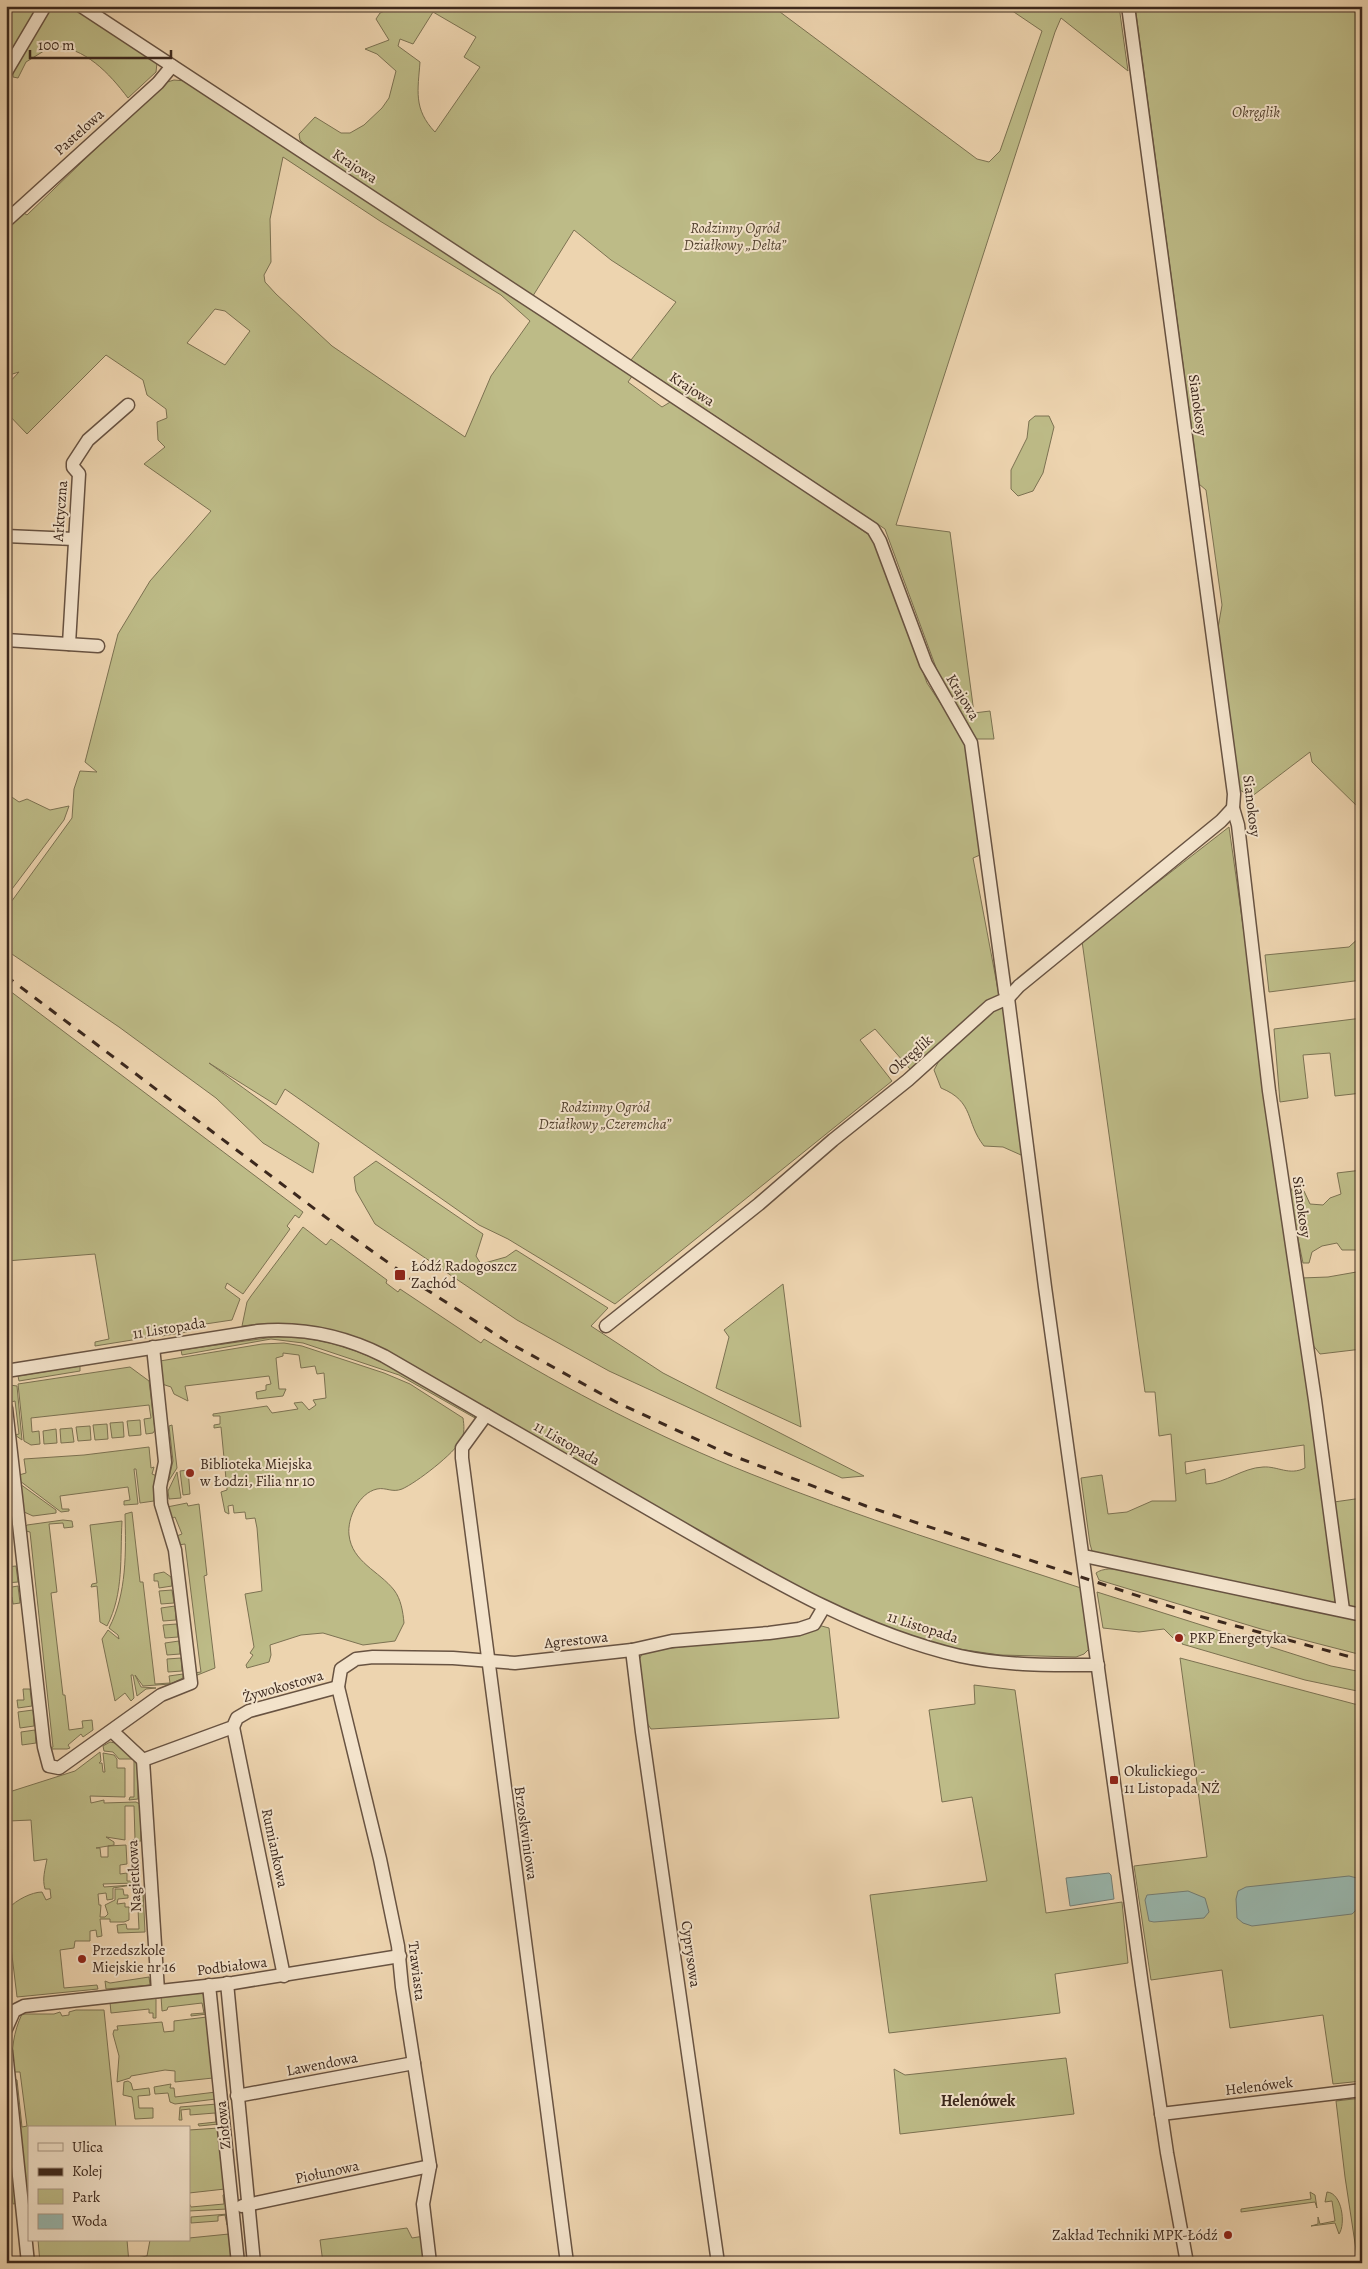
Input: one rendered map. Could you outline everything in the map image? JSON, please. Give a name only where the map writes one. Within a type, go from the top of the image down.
[{"type":"street","points":[[6,72],[44,6]]},
{"type":"street","name":"Krajowa","points":[[81,6],[873,529],[880,541],[926,664],[971,743],[1003,982],[1008,998],[1045,1287],[1161,2114],[1187,2263]]},
{"type":"street","name":"Sianokosy","points":[[1128,6],[1233,784],[1233,808],[1238,825],[1276,1135],[1316,1400],[1343,1610]]},
{"type":"street","name":"Pastelowa","points":[[6,221],[158,83],[172,66]]},
{"type":"street","name":"Arktyczna","points":[[69,644],[79,474],[73,467],[73,463],[88,440],[128,405]]},
{"type":"street","points":[[6,536],[74,539]]},
{"type":"street","points":[[6,640],[98,646]]},
{"type":"street","name":"Okręglik","points":[[606,1326],[759,1204],[833,1140],[908,1080],[990,1006],[1008,998],[1019,986],[1221,821],[1233,808]]},
{"type":"street","name":"11 Listopada","points":[[6,1371],[271,1330],[318,1332],[371,1350],[757,1572],[824,1607],[890,1634],[960,1656],[1028,1665],[1098,1665]]},
{"type":"street","points":[[6,1408],[47,1762],[53,1768],[60,1768],[161,1695],[191,1683],[175,1550],[161,1504],[160,1487],[166,1462],[153,1347]]},
{"type":"street","name":"Brzoskwiniowa","points":[[486,1415],[462,1448],[462,1458],[567,2263]]},
{"type":"street","points":[[1084,1556],[1171,1576],[1343,1610],[1362,1616]]},
{"type":"street","name":"Agrestowa","points":[[338,1687],[343,1667],[363,1658],[453,1658],[510,1663],[632,1650],[672,1641],[799,1629],[814,1624],[824,1607]]},
{"type":"street","name":"Cyprysowa","points":[[632,1650],[718,2263]]},
{"type":"street","name":"Żywokostowa","points":[[143,1760],[233,1727],[237,1718],[249,1711],[338,1687]]},
{"type":"street","name":"Trawiasta","points":[[338,1687],[380,1859],[400,1956],[402,1987],[430,2166],[423,2204],[430,2263]]},
{"type":"street","name":"Rumiankowa","points":[[233,1727],[284,1976]]},
{"type":"street","points":[[112,1731],[143,1760]]},
{"type":"street","name":"Nagietkowa","points":[[143,1760],[158,1991]]},
{"type":"street","name":"Podbiałowa","points":[[6,2029],[14,2011],[24,2006],[227,1984],[400,1956]]},
{"type":"street","name":"Ziołowa","points":[[227,1984],[254,2263]]},
{"type":"street","name":"Ziołowa","points":[[209,1985],[238,2263]]},
{"type":"street","points":[[6,2051],[28,2263]]},
{"type":"street","name":"Lawendowa","points":[[237,2096],[414,2063]]},
{"type":"street","name":"Helenówek","points":[[1161,2114],[1362,2090]]},
{"type":"street","name":"Piołunowa","points":[[232,2210],[247,2204],[314,2192],[430,2166]]},
{"type":"green space","points":[[6,6],[40,6],[6,61]]},
{"type":"green space","points":[[51,6],[73,6],[157,63],[156,72],[128,98],[113,79],[86,56],[64,47],[52,46],[26,62],[18,78],[13,77],[13,73]]},
{"type":"green space","name":"Rodzinny Ogród Działkowy „Delta”","points":[[390,6],[772,6],[977,159],[989,162],[1000,151],[1042,31],[1005,6],[1119,6],[1128,71],[1061,18],[896,525],[950,532],[974,713],[990,711],[994,739],[974,739],[938,673],[885,529],[631,360],[676,302],[611,260],[574,230],[531,299],[321,161],[300,140],[299,134],[315,117],[341,133],[350,133],[364,125],[382,108],[389,98],[396,71],[377,54],[365,49],[389,40],[376,19],[380,13],[389,9]],"holes":[[[433,12],[476,37],[464,57],[480,67],[435,132],[423,115],[418,99],[420,62],[398,46],[400,39],[413,44]]]},
{"type":"green space","name":"Okręglik","points":[[1135,6],[1362,6],[1362,811],[1312,762],[1310,752],[1251,797],[1240,790],[1218,628],[1222,605],[1206,490],[1199,484]]},
{"type":"green space","name":"Rodzinny Ogród Działkowy „Czeremcha”","points":[[174,80],[186,81],[635,372],[628,382],[662,407],[672,401],[875,539],[927,683],[966,742],[980,855],[973,858],[999,995],[910,1069],[875,1029],[860,1040],[892,1081],[615,1304],[508,1239],[479,1225],[285,1089],[276,1105],[209,1063],[319,1143],[313,1173],[263,1143],[216,1098],[119,1027],[6,950],[6,909],[72,818],[74,789],[80,771],[97,772],[85,762],[118,634],[150,581],[211,511],[144,464],[165,447],[158,440],[157,422],[167,418],[166,409],[147,395],[143,380],[106,355],[27,434],[6,412],[6,386],[19,372],[6,376],[6,202],[27,215],[164,83]],"holes":[[[283,157],[380,221],[501,295],[530,321],[491,376],[465,437],[332,346],[265,282],[264,275],[271,262],[270,219]],[[215,309],[225,311],[250,331],[225,365],[187,343]]]},
{"type":"green space","points":[[1035,416],[1049,416],[1054,427],[1043,473],[1033,491],[1018,496],[1011,489],[1011,470],[1027,438],[1029,421]]},
{"type":"green space","points":[[6,793],[19,802],[27,799],[50,810],[69,806],[64,820],[6,897]]},
{"type":"green space","points":[[1229,827],[1337,1589],[1333,1608],[1347,1611],[1334,1502],[1362,1498],[1362,1655],[1261,1629],[1099,1580],[1096,1573],[1102,1570],[1117,1569],[1158,1577],[1092,1551],[1081,1478],[1102,1475],[1108,1514],[1127,1512],[1152,1501],[1176,1501],[1171,1434],[1159,1436],[1155,1392],[1145,1392],[1082,941]],"holes":[[[1304,1445],[1305,1468],[1294,1471],[1268,1467],[1255,1468],[1206,1484],[1205,1469],[1186,1474],[1185,1462]]]},
{"type":"green space","points":[[1362,935],[1362,980],[1269,992],[1265,955],[1349,947]]},
{"type":"green space","points":[[6,988],[303,1212],[299,1218],[295,1215],[287,1226],[290,1229],[243,1294],[227,1283],[225,1288],[240,1299],[232,1320],[192,1326],[187,1332],[162,1336],[159,1331],[151,1333],[151,1337],[95,1346],[95,1342],[109,1339],[95,1254],[6,1261]]},
{"type":"green space","points":[[995,1006],[1000,1007],[1004,1011],[1023,1154],[1021,1155],[1003,1147],[984,1146],[974,1129],[965,1106],[952,1094],[941,1088],[934,1070],[940,1059]]},
{"type":"green space","points":[[1362,1018],[1362,1093],[1335,1096],[1330,1053],[1303,1055],[1308,1098],[1280,1102],[1274,1029]]},
{"type":"green space","points":[[376,1161],[483,1234],[476,1256],[481,1264],[506,1257],[516,1250],[608,1308],[591,1326],[663,1373],[864,1476],[842,1478],[609,1371],[517,1320],[375,1224],[356,1191],[354,1177]]},
{"type":"green space","points":[[1362,1170],[1362,1250],[1342,1250],[1337,1243],[1322,1246],[1312,1252],[1309,1263],[1303,1263],[1289,1196],[1293,1186],[1304,1191],[1310,1204],[1323,1205],[1330,1198],[1341,1194],[1337,1173]]},
{"type":"green space","points":[[303,1227],[326,1245],[331,1239],[387,1280],[386,1283],[398,1292],[400,1289],[481,1343],[484,1339],[581,1395],[682,1445],[833,1505],[1084,1589],[1090,1648],[1084,1654],[1076,1657],[1000,1655],[952,1648],[884,1627],[807,1593],[370,1343],[339,1332],[307,1325],[259,1324],[242,1326],[247,1302]]},
{"type":"green space","points":[[1362,1271],[1362,1349],[1320,1354],[1312,1344],[1301,1278],[1328,1277]]},
{"type":"green space","points":[[783,1284],[801,1427],[716,1388],[729,1337],[724,1330]]},
{"type":"green space","points":[[274,1337],[302,1338],[329,1343],[355,1351],[403,1373],[474,1415],[475,1418],[399,1375],[303,1343],[271,1339],[182,1355],[181,1350]]},
{"type":"green space","points":[[284,1343],[302,1346],[384,1373],[410,1384],[463,1418],[464,1432],[457,1446],[425,1474],[402,1489],[377,1489],[371,1491],[360,1501],[352,1514],[349,1535],[355,1552],[388,1583],[400,1601],[404,1623],[395,1641],[363,1645],[323,1633],[301,1635],[270,1645],[271,1655],[269,1662],[247,1668],[246,1665],[253,1655],[250,1653],[254,1647],[245,1594],[262,1591],[257,1528],[255,1518],[246,1519],[245,1512],[234,1513],[233,1505],[228,1506],[229,1514],[225,1512],[221,1492],[227,1490],[227,1485],[220,1486],[219,1480],[226,1479],[221,1427],[214,1428],[214,1425],[220,1424],[220,1416],[213,1416],[213,1414],[267,1406],[272,1413],[298,1409],[294,1403],[302,1402],[309,1410],[316,1405],[313,1400],[326,1398],[324,1373],[317,1374],[315,1366],[301,1368],[299,1355],[283,1353],[283,1356],[276,1358],[279,1389],[286,1389],[283,1396],[257,1399],[256,1392],[266,1390],[266,1385],[271,1384],[269,1376],[185,1386],[188,1401],[174,1394],[171,1387],[162,1384],[160,1361],[262,1344]]},
{"type":"green space","points":[[80,1366],[80,1371],[19,1381],[18,1376]]},
{"type":"green space","points":[[130,1367],[149,1381],[155,1430],[153,1433],[146,1434],[144,1419],[151,1418],[149,1405],[31,1418],[32,1432],[39,1431],[40,1444],[31,1445],[24,1441],[18,1384]]},
{"type":"green space","points":[[10,1385],[17,1386],[22,1440],[15,1435],[19,1434],[15,1401],[11,1402]]},
{"type":"green space","points":[[140,1420],[141,1435],[129,1436],[127,1421]]},
{"type":"green space","points":[[123,1422],[124,1437],[112,1438],[110,1423]]},
{"type":"green space","points":[[107,1424],[108,1439],[95,1440],[93,1425]]},
{"type":"green space","points":[[172,1425],[177,1468],[168,1482],[173,1461],[169,1426]]},
{"type":"green space","points":[[90,1426],[91,1440],[78,1441],[76,1427]]},
{"type":"green space","points":[[72,1428],[74,1442],[61,1443],[60,1429]]},
{"type":"green space","points":[[56,1429],[57,1443],[44,1444],[43,1431]]},
{"type":"green space","points":[[149,1447],[151,1468],[154,1467],[152,1474],[157,1476],[154,1486],[154,1501],[140,1503],[136,1469],[134,1469],[138,1504],[124,1505],[124,1501],[130,1500],[128,1487],[60,1496],[62,1509],[69,1509],[69,1511],[61,1512],[20,1481],[19,1475],[26,1473],[24,1459],[84,1455]]},
{"type":"green space","points":[[188,1470],[190,1494],[183,1495],[180,1471]]},
{"type":"green space","points":[[177,1472],[181,1498],[169,1499],[168,1491]]},
{"type":"green space","points":[[20,1484],[56,1510],[56,1513],[33,1516],[24,1512]]},
{"type":"green space","points":[[187,1503],[188,1506],[199,1504],[207,1575],[204,1576],[215,1668],[195,1676],[194,1673],[201,1672],[185,1544],[178,1545],[174,1537],[182,1534],[175,1517],[169,1520],[167,1507]]},
{"type":"green space","points":[[132,1512],[140,1582],[143,1582],[155,1684],[170,1683],[169,1676],[183,1674],[183,1678],[170,1684],[143,1686],[135,1675],[141,1687],[156,1688],[146,1689],[137,1696],[133,1675],[131,1675],[134,1698],[131,1701],[125,1693],[115,1701],[102,1639],[108,1630],[119,1639],[118,1635],[109,1628],[115,1615],[122,1587],[125,1557],[125,1514]]},
{"type":"green space","points":[[63,1520],[72,1521],[73,1527],[64,1528],[63,1523],[49,1524],[57,1592],[51,1593],[63,1695],[65,1695],[69,1730],[83,1728],[82,1721],[92,1720],[93,1730],[83,1737],[81,1734],[68,1745],[70,1748],[48,1749],[53,1747],[30,1532],[22,1530],[27,1525]]},
{"type":"green space","points":[[122,1521],[119,1588],[107,1626],[100,1622],[97,1586],[91,1587],[92,1584],[97,1583],[90,1525]]},
{"type":"green space","points":[[16,1566],[18,1582],[6,1583],[6,1567]]},
{"type":"green space","points":[[164,1572],[171,1577],[172,1586],[159,1588],[158,1581],[154,1581],[154,1574]]},
{"type":"green space","points":[[18,1586],[20,1603],[13,1604],[12,1597],[6,1598],[6,1588]]},
{"type":"green space","points":[[172,1590],[174,1603],[161,1604],[159,1591]]},
{"type":"green space","points":[[1097,1592],[1331,1666],[1362,1672],[1362,1692],[1305,1680],[1182,1644],[1185,1635],[1177,1632],[1173,1638],[1164,1629],[1139,1632],[1103,1628]]},
{"type":"green space","points":[[175,1606],[176,1620],[163,1621],[161,1608]]},
{"type":"green space","points":[[177,1624],[178,1637],[165,1638],[163,1625]]},
{"type":"green space","points":[[818,1625],[829,1628],[839,1718],[651,1729],[647,1723],[638,1661],[644,1651],[808,1633]]},
{"type":"green space","points":[[179,1641],[180,1654],[167,1655],[165,1643]]},
{"type":"green space","points":[[181,1658],[182,1671],[168,1672],[167,1659]]},
{"type":"green space","points":[[1180,1658],[1362,1706],[1362,2081],[1333,2084],[1323,2015],[1230,2028],[1222,1970],[1151,1980],[1134,1866],[1207,1857]]},
{"type":"green space","points":[[974,1685],[1015,1690],[1046,1913],[1122,1902],[1128,1963],[1055,1974],[1060,2013],[889,2033],[870,1895],[987,1881],[972,1797],[942,1802],[929,1710],[975,1704]]},
{"type":"green space","points":[[23,1689],[30,1689],[32,1706],[18,1708],[17,1700],[24,1700]]},
{"type":"green space","points":[[33,1710],[34,1726],[20,1728],[18,1712]]},
{"type":"green space","points":[[35,1730],[36,1743],[22,1745],[21,1732]]},
{"type":"green space","points":[[110,1742],[115,1743],[138,1761],[138,1799],[129,1800],[130,1797],[134,1797],[134,1759],[119,1759],[113,1752],[104,1751],[103,1746]]},
{"type":"green space","points":[[100,1752],[101,1761],[99,1763],[102,1763],[103,1772],[105,1772],[103,1753],[114,1755],[117,1759],[117,1768],[125,1768],[125,1797],[90,1796],[91,1803],[104,1800],[104,1803],[136,1802],[140,1804],[141,1841],[130,1841],[135,1839],[134,1806],[125,1806],[125,1840],[106,1837],[114,1842],[114,1845],[108,1846],[126,1845],[127,1864],[120,1865],[120,1874],[127,1873],[127,1881],[136,1881],[136,1883],[103,1884],[104,1887],[132,1885],[113,1888],[113,1899],[107,1900],[106,1893],[98,1894],[99,1905],[101,1905],[100,1917],[105,1917],[108,1914],[105,1905],[115,1900],[115,1889],[123,1889],[124,1895],[128,1895],[128,1898],[118,1899],[117,1904],[125,1903],[125,1907],[129,1907],[129,1920],[110,1922],[110,1919],[100,1919],[102,1936],[97,1937],[96,1930],[90,1931],[90,1941],[75,1941],[74,1948],[60,1950],[64,1988],[97,1985],[98,1989],[17,1997],[8,1922],[9,1908],[20,1899],[34,1893],[42,1892],[46,1900],[51,1898],[50,1889],[45,1889],[44,1882],[47,1859],[34,1861],[31,1820],[9,1821],[8,1855],[6,1855],[6,1793],[75,1771]],"holes":[[[108,1846],[108,1857],[101,1857],[100,1848],[96,1848]]]},
{"type":"green space","points":[[137,1889],[143,1890],[145,1932],[118,1933],[117,1925],[126,1924],[127,1929],[139,1929]]},
{"type":"green space","points":[[149,1977],[150,1985],[106,1989],[105,1981],[110,1983]]},
{"type":"green space","points":[[198,1992],[205,1995],[207,2014],[191,2016],[191,2014],[204,2013],[202,2003],[168,2007],[167,2010],[162,2011],[161,1996]]},
{"type":"green space","points":[[156,1997],[156,2018],[153,2018],[153,2013],[149,2013],[149,2009],[111,2013],[110,2002]]},
{"type":"green space","points":[[76,2010],[104,2010],[116,2126],[28,2126],[28,2190],[26,2191],[13,2078],[17,2080],[22,2127],[27,2126],[20,2072],[13,2072],[12,2068],[15,2034],[22,2014],[54,2014],[60,2012],[62,2016],[69,2015],[69,2012]]},
{"type":"green space","points":[[207,2017],[213,2078],[175,2082],[175,2071],[165,2070],[131,2076],[117,2082],[119,2056],[113,2034],[114,2030],[118,2030],[117,2026],[162,2022],[164,2032],[174,2031],[174,2021]]},
{"type":"green space","points":[[1066,2058],[1074,2114],[900,2134],[894,2069],[905,2075]]},
{"type":"green space","points":[[128,2081],[131,2083],[133,2090],[149,2088],[150,2095],[138,2096],[139,2108],[153,2108],[153,2118],[135,2119],[132,2097],[123,2095],[124,2082]]},
{"type":"green space","points":[[171,2084],[170,2088],[174,2088],[175,2097],[216,2092],[216,2099],[175,2104],[170,2102],[168,2093],[155,2094],[154,2087]]},
{"type":"green space","points":[[6,2086],[18,2203],[13,2204],[6,2144]]},
{"type":"green space","points":[[1362,2098],[1362,2263],[1358,2263],[1336,2101]]},
{"type":"green space","points":[[217,2104],[219,2124],[199,2126],[198,2124],[216,2122],[215,2113],[190,2115],[190,2109],[181,2110],[182,2120],[179,2120],[180,2107]]},
{"type":"green space","points":[[219,2128],[225,2189],[190,2193],[190,2130]]},
{"type":"green space","points":[[1310,2192],[1315,2195],[1317,2208],[1315,2202],[1241,2212],[1241,2209],[1311,2199]]},
{"type":"green space","points":[[1327,2192],[1336,2198],[1341,2210],[1342,2223],[1339,2234],[1335,2223],[1311,2226],[1318,2224],[1318,2217],[1320,2224],[1335,2221],[1332,2201],[1325,2202]]},
{"type":"green space","points":[[225,2194],[227,2209],[190,2211],[190,2205],[191,2207],[224,2204],[223,2195]]},
{"type":"green space","points":[[228,2214],[229,2225],[227,2225],[225,2215],[218,2216],[218,2221],[191,2223],[191,2217]]},
{"type":"green space","points":[[407,2228],[412,2238],[424,2236],[427,2263],[323,2263],[320,2240]]},
{"type":"green space","points":[[229,2234],[231,2263],[137,2263],[137,2258],[147,2256],[150,2242],[190,2242],[190,2238]]},
{"type":"green space","points":[[38,2242],[127,2242],[129,2263],[40,2263]]},
{"type":"water","points":[[1109,1873],[1111,1875],[1114,1899],[1070,1906],[1066,1878]]},
{"type":"water","points":[[1349,1876],[1357,1878],[1362,1893],[1361,1902],[1352,1914],[1252,1926],[1243,1923],[1237,1918],[1236,1899],[1238,1891],[1246,1887]]},
{"type":"water","points":[[1188,1891],[1205,1898],[1209,1912],[1204,1918],[1149,1921],[1145,1900],[1147,1895]]},
{"type":"railway","points":[[6,976],[344,1231],[421,1286],[506,1341],[616,1402],[728,1454],[866,1506],[1199,1616],[1362,1660]]},
{"type":"place","name":"Łódź Radogoszcz Zachód","points":[[400,1275]]},
{"type":"place","name":"Biblioteka Miejska w Łodzi, Filia nr 10","points":[[190,1473]]},
{"type":"place","name":"PKP Energetyka","points":[[1179,1638]]},
{"type":"place","name":"Okulickiego - 11 Listopada NŻ","points":[[1114,1780]]},
{"type":"place","name":"Przedszkole Miejskie nr 16","points":[[82,1959]]},
{"type":"place","name":"Zakład Techniki MPK-Łódź","points":[[1228,2235]]},
{"type":"district","name":"Helenówek","points":[[978,2100]]}]
